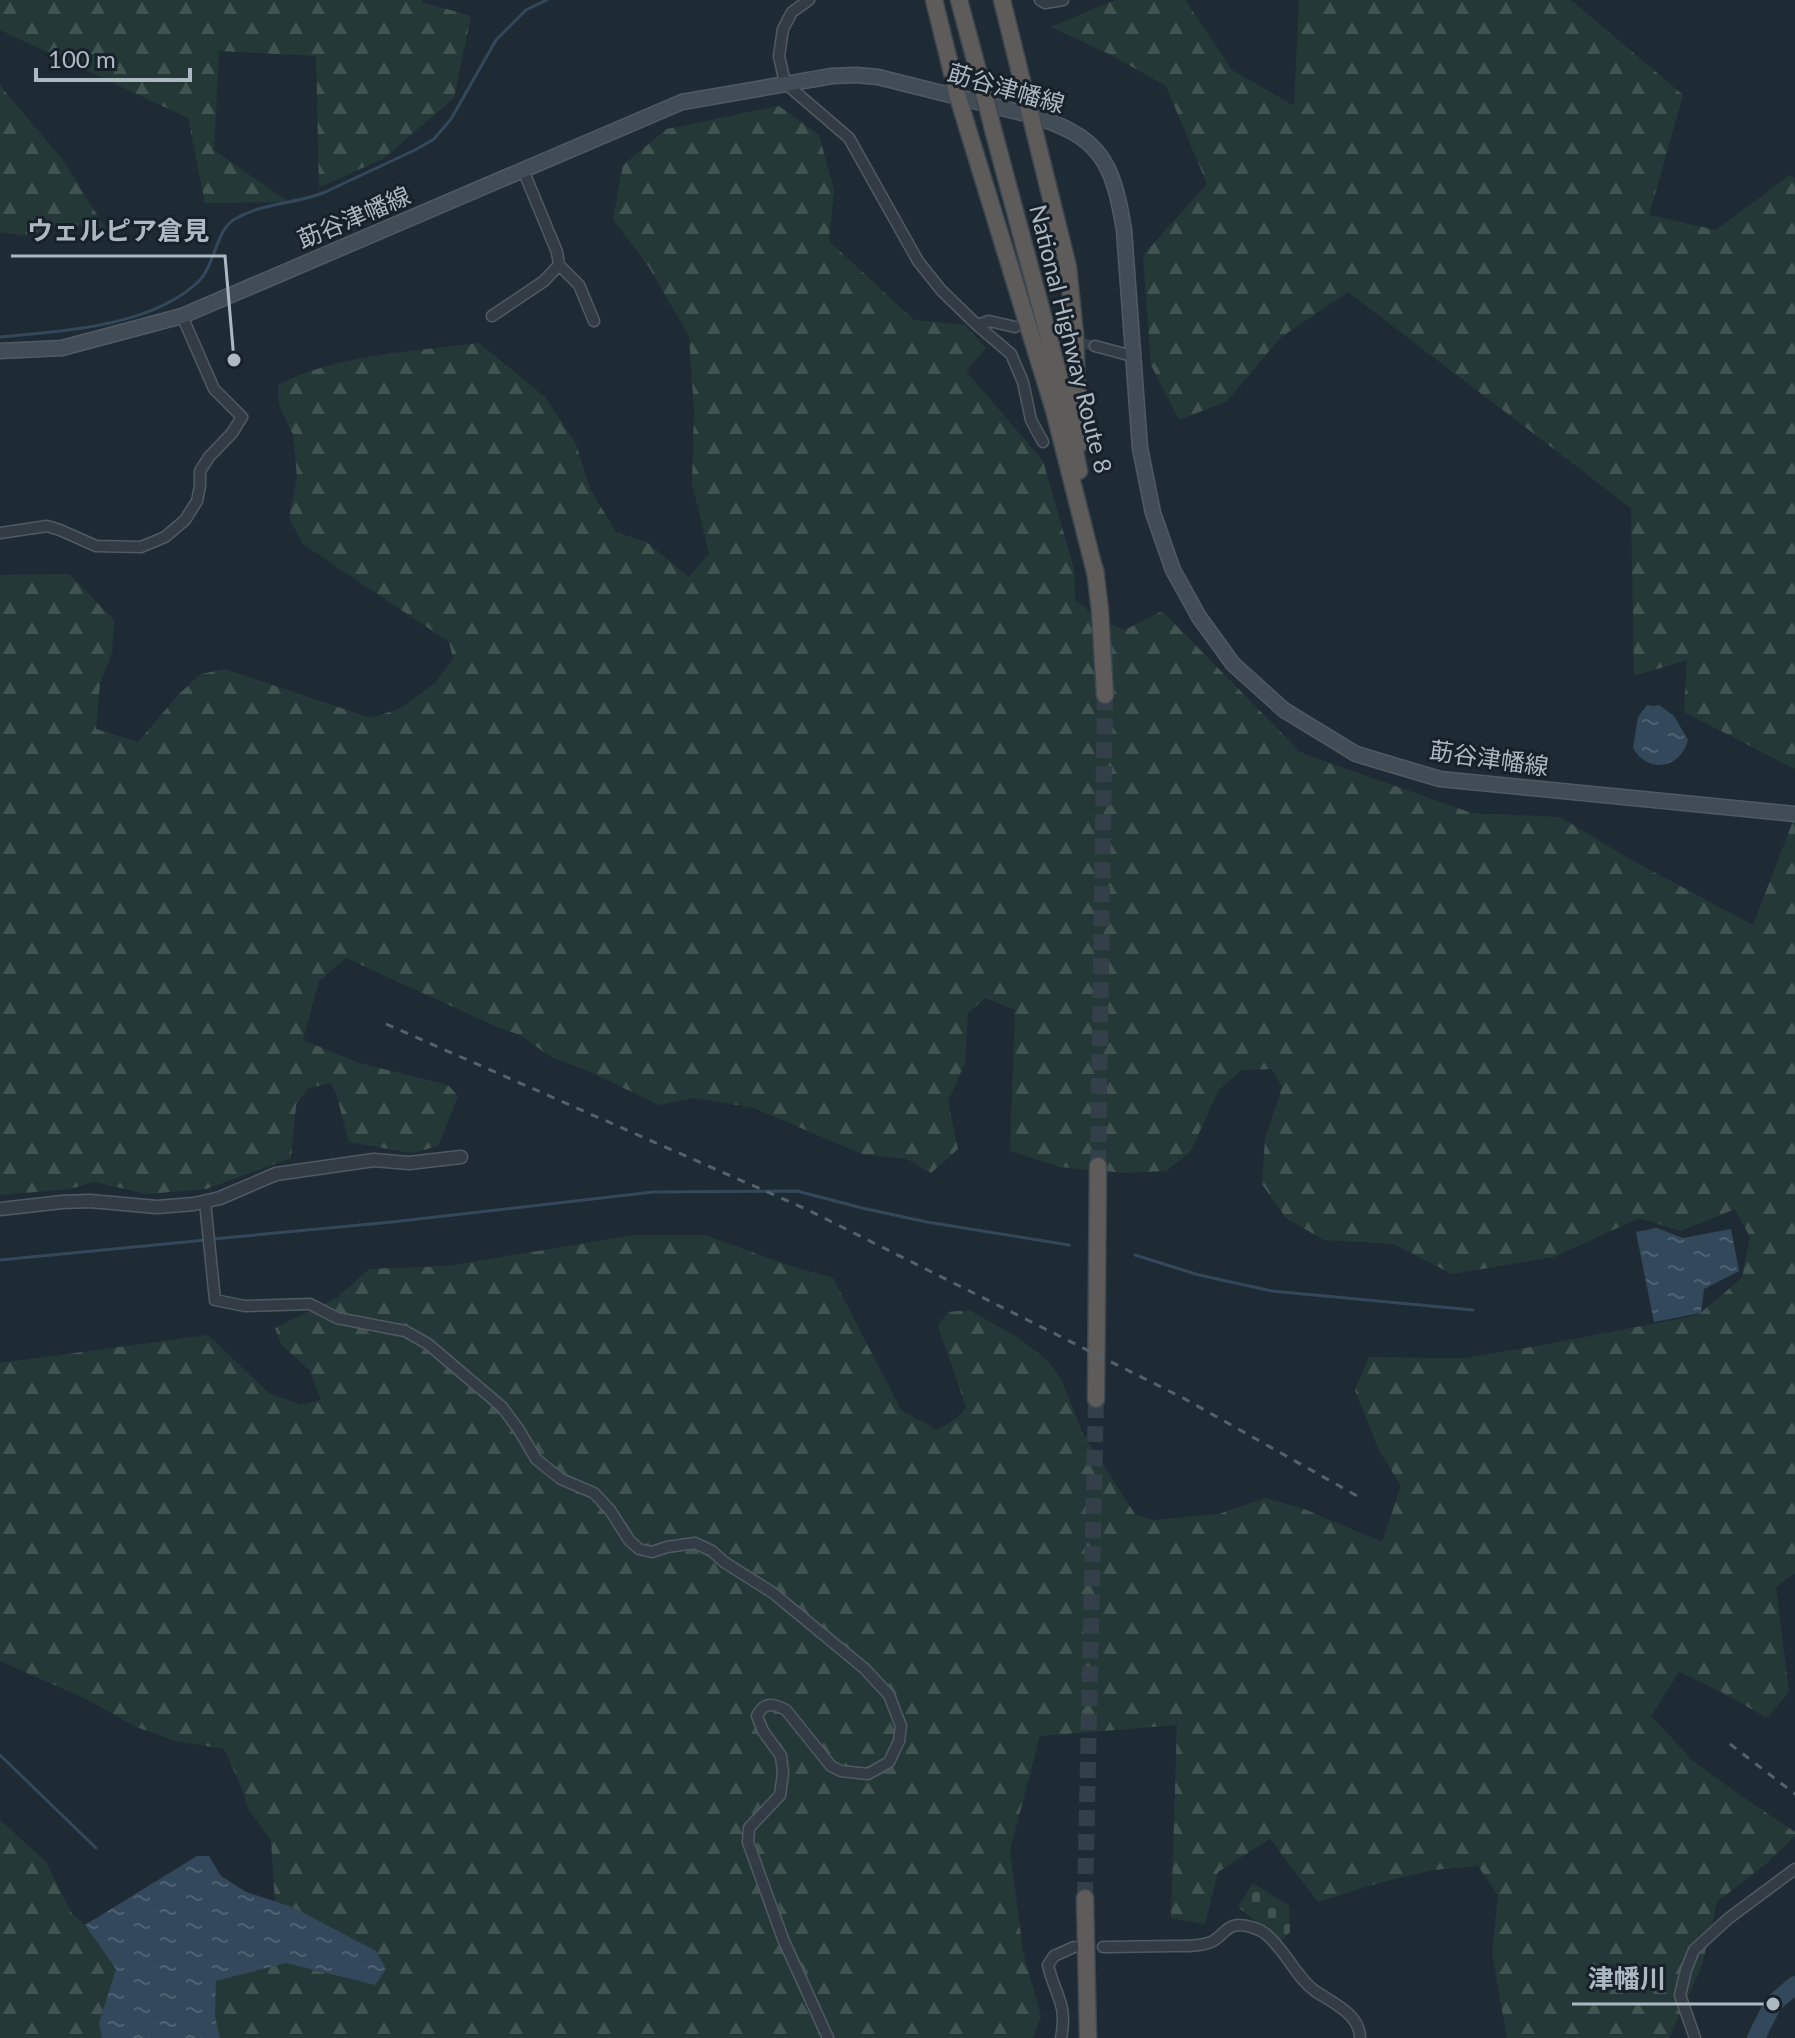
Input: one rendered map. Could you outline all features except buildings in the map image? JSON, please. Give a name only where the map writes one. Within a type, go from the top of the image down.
[{"type":"highway","points":[[934,0],[958,97],[1054,410],[1096,576]]},
{"type":"highway","points":[[1003,2],[1068,267],[1085,453],[1080,472]]},
{"type":"highway","name":"National Highway Route 8","points":[[961,7],[1062,387],[1080,472],[1100,611],[1105,695]]},
{"type":"highway","points":[[1096,1399],[1098,1166]]},
{"type":"highway","points":[[1085,1898],[1088,2038]]},
{"type":"main road","name":"莇谷津幡線","points":[[0,351],[62,348],[182,316],[682,102],[785,83],[856,75],[878,77],[1030,115],[1053,122],[1084,139],[1094,147],[1111,172],[1124,230],[1140,448],[1153,513],[1173,570],[1199,617],[1233,664],[1284,710],[1356,754],[1440,779],[1795,814]]},
{"type":"street","points":[[809,0],[792,12],[783,29],[779,56],[785,83],[849,138],[918,261],[941,290],[1011,354],[1023,382],[1031,420],[1043,442]]},
{"type":"street","points":[[1040,0],[1045,3],[1063,0]]},
{"type":"street","points":[[523,170],[557,252],[559,265],[579,285],[594,321]]},
{"type":"street","points":[[492,316],[544,281],[559,265]]},
{"type":"street","points":[[0,533],[47,526],[96,546],[141,547],[165,537],[185,520],[197,501],[200,471],[242,417],[214,389],[182,316]]},
{"type":"street","points":[[977,325],[989,321],[1015,327]]},
{"type":"street","points":[[1095,346],[1132,356]]},
{"type":"street","points":[[0,1209],[90,1201],[157,1207],[194,1204],[220,1198],[276,1174],[374,1160],[409,1163],[461,1157]]},
{"type":"street","points":[[205,1202],[215,1300],[245,1306],[310,1304],[337,1318],[405,1331],[428,1344],[502,1407],[536,1459],[561,1479],[594,1493],[639,1549],[652,1552],[695,1543],[712,1551],[773,1593],[865,1669],[889,1695],[901,1726],[899,1741],[889,1762],[868,1774],[841,1771],[831,1766],[786,1710],[775,1704],[766,1704],[757,1716],[763,1731],[781,1756],[783,1773],[780,1795],[749,1828],[748,1842],[783,1939],[828,2038]]},
{"type":"street","points":[[1706,2038],[1694,2034],[1680,1995],[1694,1950],[1729,1918],[1795,1869]]},
{"type":"street","points":[[1103,1947],[1192,1946],[1218,1939],[1233,1926],[1257,1929],[1268,1935],[1310,1987],[1354,2019],[1360,2038]]},
{"type":"street","points":[[1061,2038],[1063,2008],[1048,1965],[1054,1956],[1074,1947]]},
{"type":"green space","points":[[0,0],[422,0],[471,16],[454,98],[383,159],[319,187],[316,56],[219,51],[214,150],[288,202],[205,203],[188,118],[0,30]]},
{"type":"green space","points":[[1115,0],[1185,0],[1232,70],[1294,106],[1299,0],[1571,0],[1683,95],[1649,215],[1716,230],[1790,175],[1795,178],[1795,769],[1684,712],[1687,660],[1634,676],[1631,508],[1348,292],[1280,338],[1227,401],[1179,420],[1151,365],[1143,255],[1207,184],[1166,86],[1111,55],[1051,27]]},
{"type":"green space","points":[[0,83],[62,159],[106,229],[62,224],[27,236],[0,232]]},
{"type":"green space","points":[[779,106],[819,135],[834,190],[829,241],[914,320],[965,325],[986,348],[966,371],[1043,461],[1074,569],[1075,600],[1101,621],[1125,630],[1162,611],[1301,753],[1472,813],[1560,817],[1633,861],[1753,925],[1795,816],[1795,1573],[1776,1587],[1789,1692],[1767,1718],[1679,1672],[1651,1716],[1693,1761],[1795,1832],[1795,1836],[1768,1862],[1717,1902],[1702,1965],[1669,2038],[1507,2038],[1492,1953],[1498,1896],[1478,1866],[1433,1870],[1318,1902],[1270,1839],[1218,1872],[1205,1924],[1171,1918],[1177,1725],[1040,1736],[1010,1850],[1023,1952],[1041,2016],[1033,2038],[220,2038],[215,2016],[216,1981],[285,1963],[375,1985],[292,1907],[275,1902],[271,1840],[249,1810],[224,1749],[176,1741],[136,1727],[88,1700],[0,1661],[0,1363],[208,1335],[269,1393],[301,1405],[321,1400],[310,1371],[281,1344],[275,1328],[338,1297],[369,1269],[448,1266],[634,1235],[705,1235],[833,1278],[901,1410],[937,1430],[957,1418],[966,1407],[938,1326],[948,1312],[969,1310],[1019,1338],[1049,1362],[1062,1381],[1082,1432],[1135,1514],[1152,1520],[1219,1514],[1265,1498],[1304,1509],[1382,1542],[1401,1486],[1379,1450],[1355,1390],[1369,1357],[1465,1358],[1698,1315],[1742,1278],[1750,1237],[1735,1209],[1681,1231],[1639,1218],[1554,1257],[1452,1274],[1394,1244],[1324,1240],[1286,1218],[1262,1184],[1265,1139],[1282,1087],[1272,1069],[1241,1070],[1219,1090],[1190,1152],[1166,1171],[1125,1173],[1060,1167],[1010,1151],[1015,1010],[985,998],[968,1013],[965,1063],[948,1101],[958,1149],[931,1173],[907,1159],[862,1154],[754,1108],[695,1098],[659,1105],[551,1057],[520,1035],[346,958],[319,981],[303,1040],[359,1063],[448,1085],[458,1096],[438,1146],[412,1153],[349,1142],[331,1083],[308,1088],[296,1105],[291,1158],[206,1189],[147,1194],[94,1182],[70,1189],[0,1195],[0,575],[69,574],[114,620],[112,653],[100,683],[96,729],[138,742],[179,694],[201,674],[225,669],[371,718],[401,708],[435,683],[453,659],[449,642],[303,544],[289,518],[297,476],[293,435],[279,404],[278,385],[300,375],[349,361],[479,343],[546,398],[576,444],[590,489],[616,532],[648,543],[689,577],[709,554],[692,483],[694,410],[689,336],[649,267],[613,219],[623,165],[667,129]]},
{"type":"green space","points":[[0,1820],[46,1862],[72,1914],[85,1925],[116,1969],[99,2023],[102,2038],[0,2038]]},
{"type":"green space","points":[[1253,1883],[1289,1906],[1290,1932],[1281,1941],[1238,1907]]},
{"type":"water","points":[[1647,705],[1659,705],[1674,716],[1688,740],[1678,757],[1663,765],[1647,762],[1633,748],[1638,717]]},
{"type":"water","points":[[1657,1228],[1683,1238],[1731,1229],[1739,1271],[1704,1289],[1701,1313],[1654,1322],[1636,1232]]},
{"type":"water","points":[[197,1856],[209,1856],[221,1876],[246,1892],[292,1907],[376,1951],[386,1969],[375,1985],[286,1963],[216,1981],[215,2016],[220,2038],[102,2038],[99,2023],[116,1969],[85,1925]]},
{"type":"waterway","points":[[0,337],[105,324],[156,309],[178,297],[204,275],[224,231],[235,219],[256,210],[323,193],[434,139],[451,119],[496,40],[526,10],[547,0]]},
{"type":"waterway","points":[[213,1239],[653,1192],[797,1191],[927,1222],[1069,1245]]},
{"type":"waterway","points":[[0,1260],[206,1240]]},
{"type":"waterway","points":[[1135,1255],[1199,1275],[1272,1291],[1473,1310]]},
{"type":"waterway","points":[[0,1755],[96,1848]]},
{"type":"waterway","points":[[1756,2038],[1773,2004],[1795,1985]]},
{"type":"tunnel","points":[[1025,330],[1095,346]]},
{"type":"tunnel","points":[[1098,1166],[1105,695]]},
{"type":"tunnel","points":[[1085,1898],[1096,1399]]},
{"type":"railway","points":[[386,1024],[806,1209],[1185,1399],[1359,1497]]},
{"type":"railway","points":[[1730,1744],[1795,1794]]},
{"type":"place","name":"ウェルピア倉見","points":[[234,360]]},
{"type":"place","name":"津幡川","points":[[1773,2004]]}]
